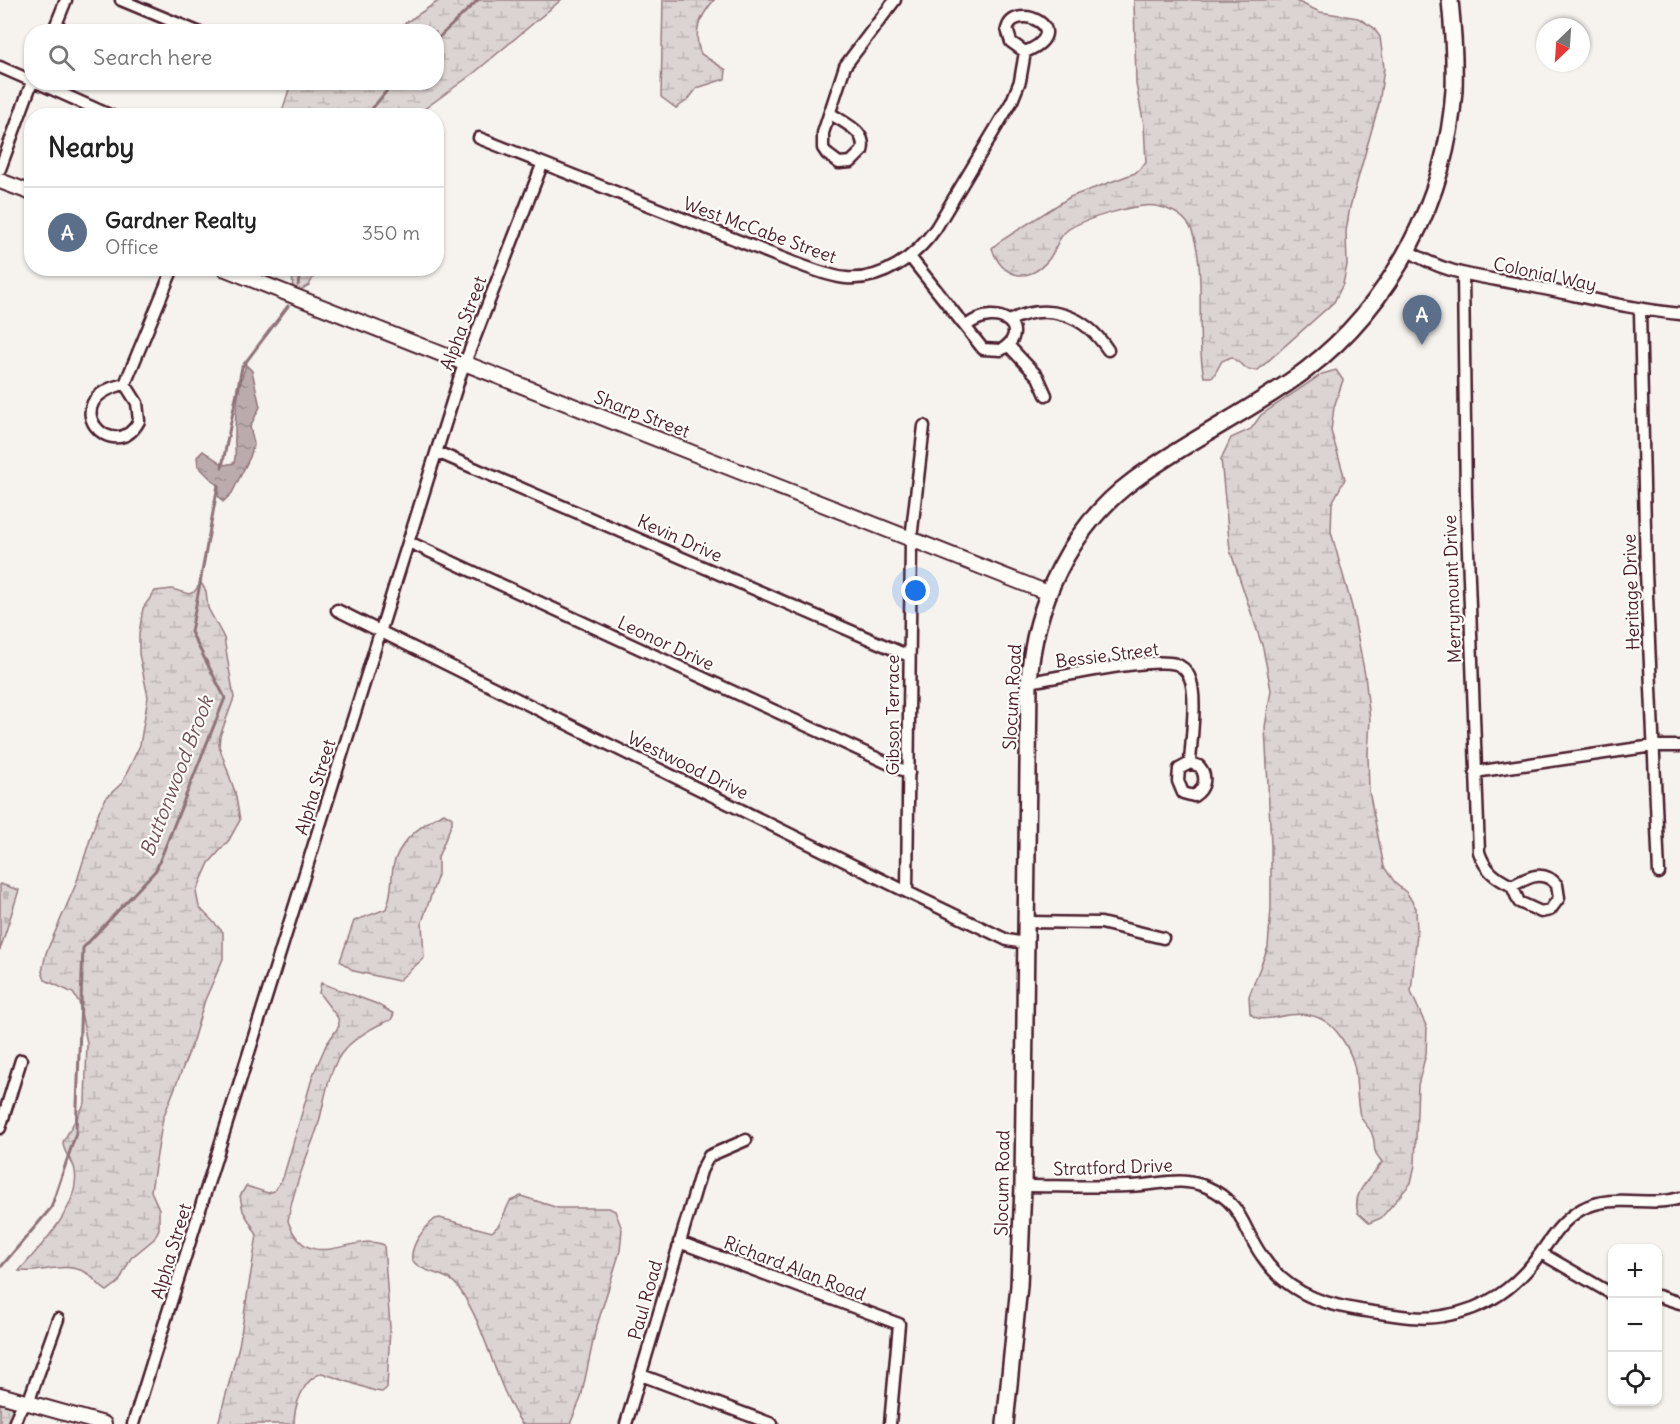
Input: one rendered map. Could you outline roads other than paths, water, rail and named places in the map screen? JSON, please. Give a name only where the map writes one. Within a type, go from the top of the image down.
[{"type":"main road","name":"Slocum Road","points":[[1005,1424],[1019,1286],[1023,1186],[1029,682],[1035,635],[1048,593],[1077,539],[1111,499],[1145,472],[1286,385],[1324,355],[1367,310],[1407,250],[1434,191],[1448,135],[1455,62],[1450,0]]},
{"type":"street","points":[[56,24],[66,0]]},
{"type":"street","points":[[121,0],[179,24]]},
{"type":"street","points":[[830,113],[855,130],[862,139],[862,151],[851,162],[839,163],[824,151],[823,133],[845,66],[895,0]]},
{"type":"street","name":"West McCabe Street","points":[[479,138],[542,165],[826,274],[847,278],[864,277],[888,270],[910,257],[925,243],[936,228],[1012,101],[1020,81],[1025,52]]},
{"type":"street","points":[[0,67],[24,78]]},
{"type":"street","points":[[0,169],[30,90]]},
{"type":"street","points":[[52,90],[93,108]]},
{"type":"street","name":"Alpha Street","points":[[133,1424],[465,364],[542,165]]},
{"type":"street","points":[[0,181],[24,190]]},
{"type":"street","name":"Colonial Way","points":[[1407,250],[1463,276],[1530,286],[1640,311],[1680,314]]},
{"type":"street","points":[[910,257],[966,326],[977,344],[987,351],[1000,350],[1008,345],[1014,332],[1009,321]]},
{"type":"street","points":[[125,384],[137,403],[139,421],[130,434],[119,438],[111,437],[96,429],[91,420],[90,410],[94,398],[101,392],[125,384],[170,276]]},
{"type":"street","name":"Sharp Street","points":[[243,276],[1048,593]]},
{"type":"street","name":"Merrymount Drive","points":[[1463,276],[1466,497],[1477,832],[1482,861],[1493,876],[1512,886],[1519,902],[1541,912],[1553,907],[1559,898],[1557,885],[1545,876],[1529,877],[1512,886]]},
{"type":"street","points":[[966,326],[976,318],[990,315],[1009,321],[1033,310],[1056,313],[1088,327],[1108,350]]},
{"type":"street","name":"Heritage Drive","points":[[1640,311],[1659,873]]},
{"type":"street","points":[[1008,345],[1038,377],[1046,395]]},
{"type":"street","name":"Gibson Terrace","points":[[907,892],[911,539],[924,426]]},
{"type":"street","name":"Kevin Drive","points":[[437,452],[909,656]]},
{"type":"street","name":"Leonor Drive","points":[[409,542],[909,773]]},
{"type":"street","name":"Westwood Drive","points":[[337,610],[382,630],[1006,940],[1025,943]]},
{"type":"street","name":"Bessie Street","points":[[1029,682],[1152,665],[1176,664],[1186,670],[1192,688],[1190,763]]},
{"type":"street","points":[[1475,772],[1653,746],[1680,746]]},
{"type":"street","points":[[1026,922],[1101,923],[1163,938]]},
{"type":"street","points":[[0,1128],[21,1060]]},
{"type":"street","name":"Paul Road","points":[[626,1424],[695,1186],[709,1156],[746,1140]]},
{"type":"street","name":"Stratford Drive","points":[[1023,1186],[1137,1186],[1173,1180],[1205,1186],[1233,1204],[1263,1258],[1290,1285],[1317,1301],[1336,1307],[1403,1316],[1446,1316],[1490,1302],[1518,1281],[1566,1220],[1591,1205],[1617,1200],[1656,1202],[1680,1198]]},
{"type":"street","name":"Richard Alan Road","points":[[680,1242],[898,1324],[890,1424]]},
{"type":"street","points":[[1541,1253],[1608,1292]]},
{"type":"street","points":[[1662,1297],[1680,1303]]},
{"type":"street","points":[[14,1424],[19,1412],[28,1403],[58,1319]]},
{"type":"street","points":[[641,1374],[772,1424]]},
{"type":"street","points":[[0,1395],[104,1424]]},
{"type":"water","points":[[246,365],[252,371],[260,407],[250,427],[254,444],[232,493],[223,502],[218,496],[219,487],[198,466],[197,457],[203,451],[224,465],[234,463],[236,409]]},
{"type":"waterway","name":"Buttonwood Brook","points":[[444,32],[478,0]]},
{"type":"waterway","name":"Buttonwood Brook","points":[[373,108],[387,90]]},
{"type":"waterway","name":"Buttonwood Brook","points":[[298,285],[300,276]]},
{"type":"waterway","name":"Buttonwood Brook","points":[[222,467],[242,367],[288,306]]},
{"type":"waterway","name":"Buttonwood Brook","points":[[0,1268],[51,1208],[76,1133],[83,948],[156,870],[225,698],[191,632],[218,485]]},
{"type":"place","name":"Gardner Realty","points":[[1422,345]]}]
